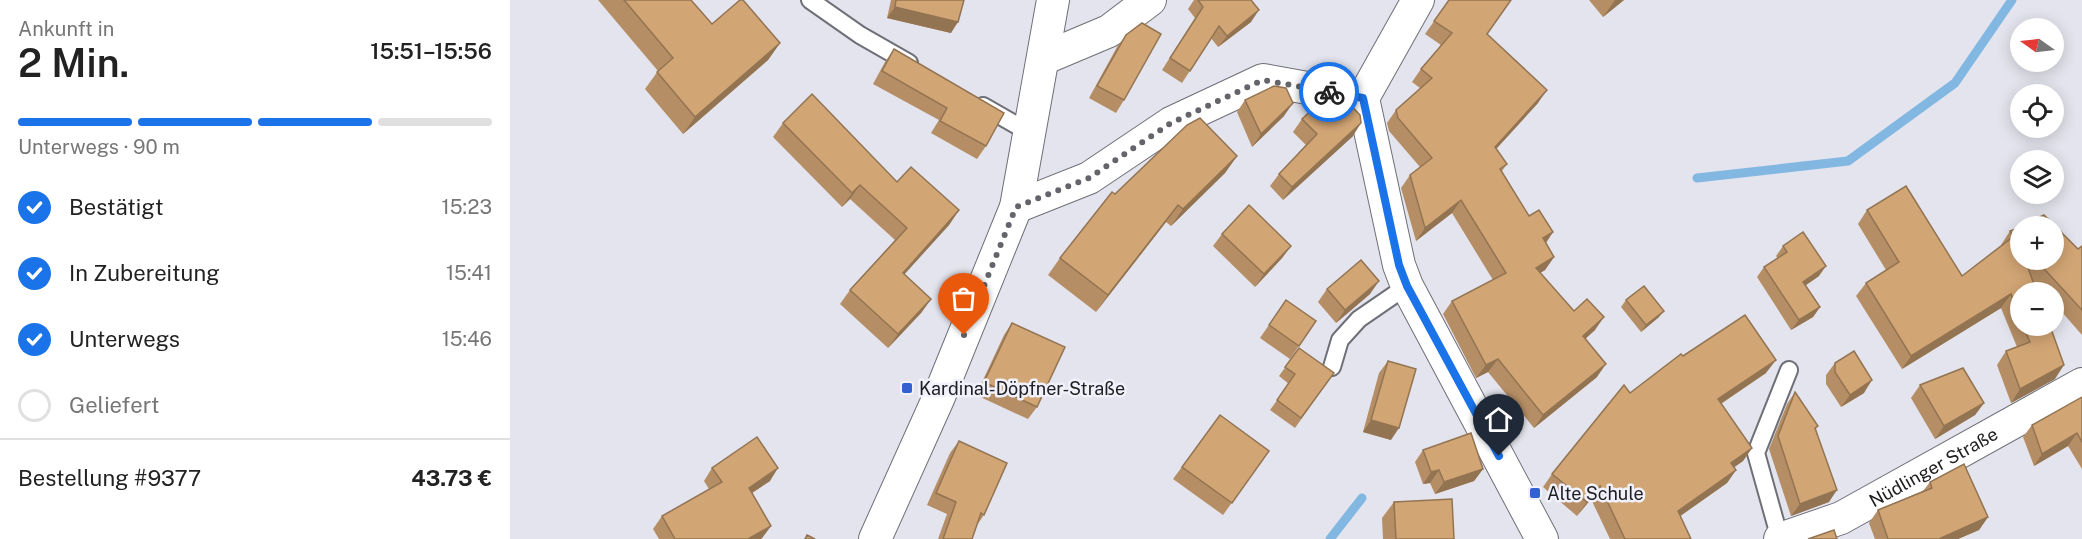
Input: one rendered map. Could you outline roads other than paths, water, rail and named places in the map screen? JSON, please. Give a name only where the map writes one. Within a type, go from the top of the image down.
[{"type":"street","points":[[875,539],[938,399],[1016,207],[1045,58],[1053,0]]},
{"type":"street","points":[[1045,58],[1109,31],[1150,0]]},
{"type":"street","points":[[1418,0],[1363,98],[1399,265],[1407,286],[1542,539]]},
{"type":"street","points":[[1016,207],[1089,178],[1171,123],[1263,80],[1363,98]]},
{"type":"street","name":"Nüdlinger Straße","points":[[1780,539],[1841,518],[2082,384]]},
{"type":"lane","points":[[810,0],[860,35],[919,69]]},
{"type":"lane","points":[[969,98],[1018,126],[1031,129]]},
{"type":"lane","points":[[1332,367],[1340,340],[1359,319],[1407,286]]},
{"type":"lane","points":[[1780,539],[1756,453],[1789,370]]},
{"type":"waterway","points":[[1697,178],[1848,161],[1955,83],[2012,0]]},
{"type":"waterway","points":[[1330,539],[1362,498]]},
{"type":"place","name":"Kardinal-Döpfner-Straße","points":[[907,388]]},
{"type":"place","name":"Alte Schule","points":[[1535,493]]}]
